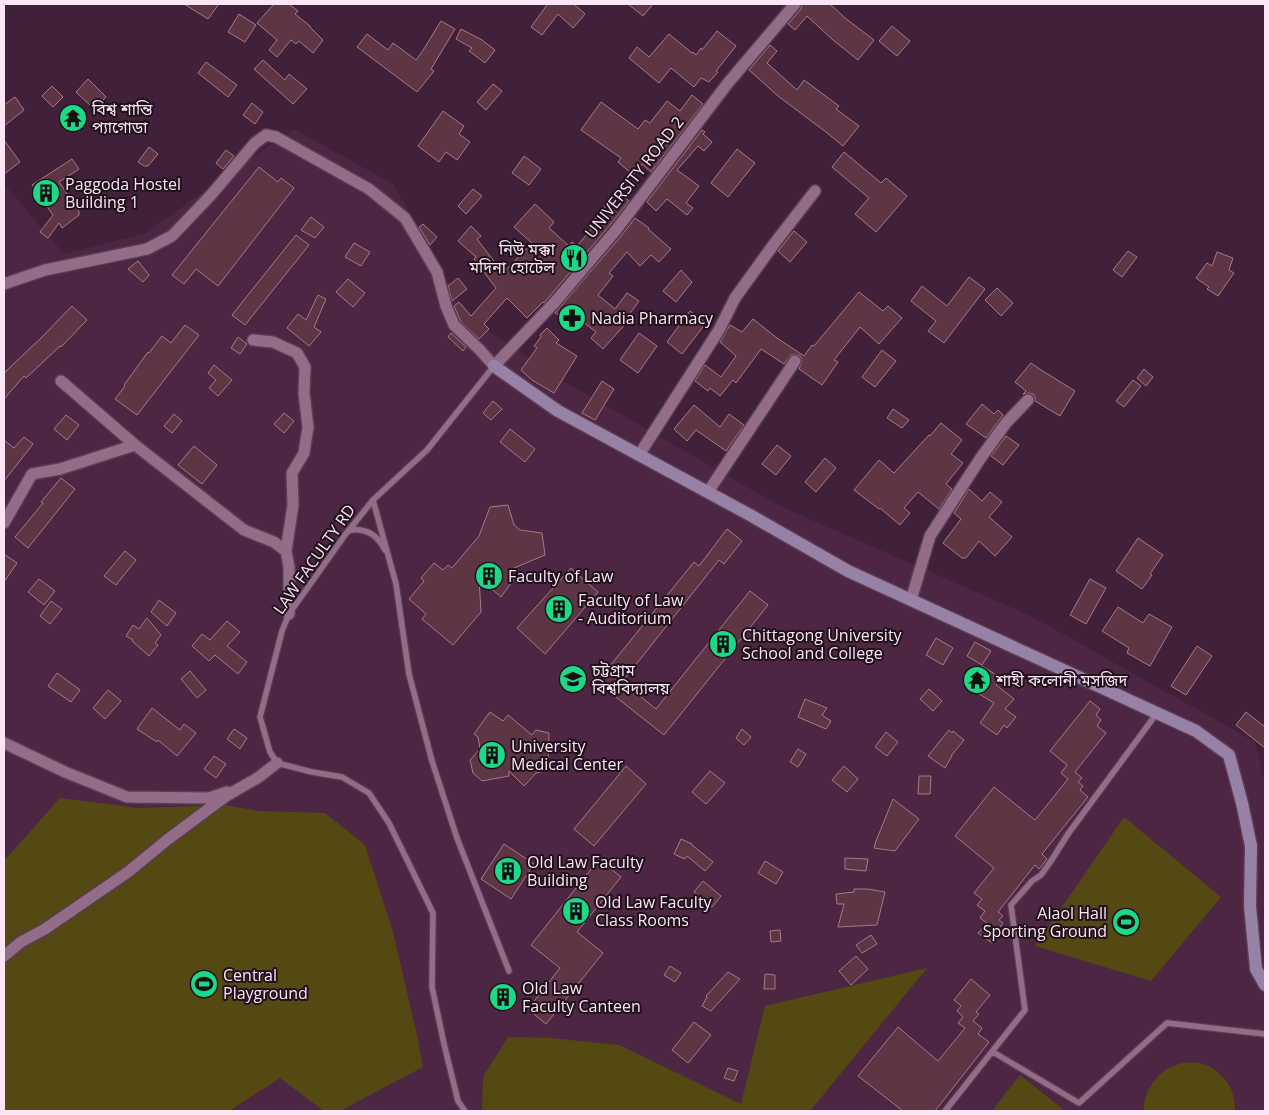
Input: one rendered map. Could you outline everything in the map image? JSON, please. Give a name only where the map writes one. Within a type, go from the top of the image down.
[{"type":"street","name":"UNIVERSITY ROAD 2","points":[[494,366],[555,302],[616,230],[728,82],[795,4]]},
{"type":"street","points":[[4,284],[45,270],[147,249],[172,236],[211,195],[255,143],[266,136],[276,138],[369,189],[405,218],[437,272],[446,306],[454,325],[494,366],[558,411],[758,519],[848,572],[1196,731],[1229,755],[1242,802],[1251,846],[1250,906],[1256,969],[1265,985]]},
{"type":"street","points":[[639,455],[719,330],[735,298],[815,192]]},
{"type":"street","points":[[253,340],[272,342],[297,354],[305,367],[304,393],[308,428],[304,453],[292,473],[293,505],[286,551],[289,567],[289,614]]},
{"type":"street","points":[[708,492],[795,361]]},
{"type":"street","points":[[61,381],[135,445],[244,530],[274,542],[286,551]]},
{"type":"street","points":[[911,600],[930,536],[980,459],[1006,423],[1028,400]]},
{"type":"street","points":[[4,523],[32,474],[60,469],[135,445]]},
{"type":"street","points":[[4,743],[65,772],[127,798],[209,798],[243,786],[277,763]]},
{"type":"street","points":[[4,956],[21,942],[45,929],[128,872],[219,801],[259,777],[277,763]]},
{"type":"lane","name":"LAW FACULTY RD","points":[[277,763],[270,752],[260,717],[282,631],[289,614],[345,534],[373,500],[427,450],[494,366]]},
{"type":"lane","points":[[373,500],[396,584],[409,674],[432,761],[457,838],[509,971]]},
{"type":"lane","points":[[345,534],[351,529],[366,530],[376,536],[388,556]]},
{"type":"lane","points":[[945,1111],[1025,1010],[1011,905],[1032,881],[1041,876],[1068,834],[1157,713]]},
{"type":"lane","points":[[277,763],[342,777],[369,792],[389,823],[433,913],[432,987],[458,1101],[465,1111]]},
{"type":"lane","points":[[992,1052],[1079,1103],[1167,1023],[1265,1034]]},
{"type":"shaded area","name":"চট্টগ্রাম বিশ্ববিদ্যালয়","points":[[294,129],[393,184],[467,316],[565,382],[782,507],[1031,616],[1255,742],[1265,784],[1265,1111],[4,1111],[4,184],[64,254],[143,234]]},
{"type":"shaded area","name":"Central Playground","points":[[60,798],[138,808],[223,805],[259,811],[325,813],[365,845],[393,932],[423,1067],[340,1111],[324,1111],[280,1078],[229,1111],[4,1111],[4,861]]},
{"type":"shaded area","name":"Alaol Hall Sporting Ground","points":[[1124,817],[1221,897],[1151,981],[1035,946]]},
{"type":"shaded area","points":[[927,968],[810,1111],[482,1111],[483,1077],[508,1037],[550,1038],[619,1045],[741,1104],[765,1006]]},
{"type":"shaded area","points":[[1183,1063],[1199,1063],[1221,1075],[1230,1087],[1235,1103],[1235,1111],[1144,1111],[1147,1093],[1157,1077],[1169,1068]]},
{"type":"shaded area","points":[[1020,1075],[1065,1111],[992,1111]]},
{"type":"building","points":[[184,4],[219,4],[208,19]]},
{"type":"building","points":[[274,4],[289,4],[298,11],[295,14],[323,40],[313,53],[299,41],[296,44],[291,40],[277,57],[269,50],[277,40],[257,23]]},
{"type":"building","points":[[546,4],[574,4],[585,14],[573,28],[558,14],[542,35],[531,27]]},
{"type":"building","points":[[628,4],[653,4],[643,16]]},
{"type":"building","points":[[802,4],[830,4],[874,40],[858,60],[807,16],[795,30],[788,24],[801,9]]},
{"type":"building","points":[[239,14],[256,25],[245,42],[228,32]]},
{"type":"building","points":[[441,21],[455,29],[431,69],[434,71],[417,92],[357,47],[367,34],[388,50],[393,43],[416,60]]},
{"type":"building","points":[[892,26],[910,41],[897,56],[879,41]]},
{"type":"building","points":[[461,29],[482,40],[495,50],[485,63],[469,51],[472,48],[456,39]]},
{"type":"building","points":[[717,31],[736,46],[709,82],[701,78],[694,87],[671,68],[659,83],[629,58],[637,47],[649,57],[669,34],[696,55]]},
{"type":"building","points":[[770,45],[777,51],[767,63],[797,90],[804,80],[839,106],[836,109],[859,126],[843,146],[778,96],[749,70]]},
{"type":"building","points":[[263,60],[285,80],[289,74],[307,89],[293,104],[254,69]]},
{"type":"building","points":[[206,62],[237,85],[228,97],[198,73]]},
{"type":"building","points":[[88,79],[106,97],[94,109],[76,92]]},
{"type":"building","points":[[493,84],[502,91],[486,110],[477,102]]},
{"type":"building","points":[[52,86],[63,97],[53,107],[42,96]]},
{"type":"building","points":[[692,95],[703,104],[651,172],[642,164],[633,175],[618,162],[621,158],[581,130],[601,102],[638,129],[645,120],[650,123],[667,101],[680,111]]},
{"type":"building","points":[[15,97],[24,110],[4,126],[4,105]]},
{"type":"building","points":[[252,103],[263,112],[255,124],[243,115]]},
{"type":"building","points":[[443,111],[464,126],[459,134],[470,142],[457,160],[446,152],[439,162],[418,146]]},
{"type":"building","points":[[702,130],[705,132],[703,134],[712,142],[704,151],[698,146],[677,170],[699,186],[686,203],[693,208],[687,215],[667,199],[656,211],[647,202]]},
{"type":"building","points":[[4,140],[20,162],[4,174]]},
{"type":"building","points":[[149,147],[158,154],[148,166],[144,166],[138,162]]},
{"type":"building","points":[[737,149],[755,163],[728,197],[711,183]]},
{"type":"building","points":[[226,150],[234,156],[223,169],[216,163]]},
{"type":"building","points":[[844,152],[881,183],[886,178],[907,196],[876,232],[855,214],[869,198],[832,167]]},
{"type":"building","points":[[524,156],[541,169],[529,185],[512,173]]},
{"type":"building","name":"Paggoda Hostel Building 1","points":[[72,159],[79,169],[59,182],[79,211],[79,215],[62,228],[59,223],[48,238],[40,232],[53,215],[32,185]]},
{"type":"building","points":[[259,167],[278,182],[281,178],[294,188],[218,286],[196,269],[184,284],[172,275]]},
{"type":"building","points":[[473,189],[482,196],[466,214],[458,206]]},
{"type":"building","points":[[619,192],[629,201],[544,303],[527,318],[507,298],[484,324],[489,329],[479,339],[461,322],[454,306],[459,302],[471,316],[496,288],[474,259],[476,257],[458,241],[471,226],[481,236],[477,239],[503,273],[532,243],[514,227],[535,204],[554,222],[549,228],[569,246],[572,242],[577,246],[596,223],[593,221]]},
{"type":"building","points":[[311,217],[324,227],[315,238],[301,230]]},
{"type":"building","points":[[635,218],[649,228],[671,249],[659,262],[651,255],[640,266],[627,252],[609,273],[613,276],[598,295],[615,309],[627,293],[639,301],[626,319],[628,321],[603,349],[591,338],[596,332],[565,308],[559,315],[555,313]]},
{"type":"building","points":[[423,224],[437,237],[430,245],[419,227]]},
{"type":"building","points":[[794,231],[807,242],[790,262],[778,251]]},
{"type":"building","points":[[296,235],[309,245],[245,325],[232,315]]},
{"type":"building","points":[[354,243],[370,252],[361,266],[345,257]]},
{"type":"building","points":[[1128,251],[1137,257],[1122,277],[1113,270]]},
{"type":"building","points":[[1217,252],[1233,258],[1229,270],[1234,273],[1218,296],[1207,289],[1209,287],[1196,278],[1207,263],[1212,266]]},
{"type":"building","points":[[138,261],[149,275],[143,282],[128,269]]},
{"type":"building","points":[[681,270],[692,282],[676,302],[663,291]]},
{"type":"building","points":[[969,277],[985,289],[944,343],[928,331],[936,321],[911,301],[922,286],[947,306]]},
{"type":"building","points":[[458,278],[467,289],[452,301],[448,286]]},
{"type":"building","points":[[348,279],[365,293],[353,307],[336,292]]},
{"type":"building","points":[[997,288],[1013,303],[1001,316],[985,300]]},
{"type":"building","points":[[859,292],[883,311],[888,306],[902,318],[879,344],[860,327],[834,360],[838,362],[822,385],[799,369],[802,361],[799,355],[791,355],[784,364],[761,349],[736,383],[733,380],[720,396],[710,388],[708,391],[695,381],[705,365],[721,377],[736,356],[720,342],[730,325],[742,332],[753,319],[804,356]]},
{"type":"building","points":[[318,295],[326,299],[314,327],[321,332],[309,346],[287,328],[298,314],[306,320]]},
{"type":"building","points":[[72,306],[87,320],[61,347],[26,378],[24,376],[4,399],[4,373]]},
{"type":"building","points":[[690,311],[706,323],[682,354],[667,342]]},
{"type":"building","points":[[185,325],[199,335],[137,415],[115,399],[148,352],[162,336],[171,343]]},
{"type":"building","points":[[547,328],[559,340],[556,343],[577,356],[554,393],[532,380],[521,370],[537,348],[534,346],[541,337],[540,335]]},
{"type":"building","points":[[451,333],[466,347],[463,351],[448,337]]},
{"type":"building","points":[[639,333],[657,346],[638,373],[620,360]]},
{"type":"building","points":[[238,337],[247,344],[240,354],[231,348]]},
{"type":"building","points":[[882,350],[896,361],[875,387],[862,377]]},
{"type":"building","points":[[1031,363],[1075,391],[1060,416],[1035,401],[1033,394],[1023,394],[1026,391],[1015,382]]},
{"type":"building","points":[[214,365],[232,380],[218,396],[209,388],[216,380],[208,373]]},
{"type":"building","points":[[1144,369],[1153,377],[1146,386],[1137,378]]},
{"type":"building","points":[[1133,380],[1141,386],[1124,407],[1116,401]]},
{"type":"building","points":[[602,381],[614,389],[595,420],[582,413]]},
{"type":"building","points":[[493,401],[502,409],[491,420],[483,413]]},
{"type":"building","points":[[982,404],[994,414],[998,410],[1003,415],[986,438],[966,424]]},
{"type":"building","points":[[694,405],[720,427],[729,414],[744,425],[726,451],[696,430],[687,441],[674,429]]},
{"type":"building","points":[[893,409],[909,420],[902,428],[887,418]]},
{"type":"building","points":[[284,413],[294,421],[284,433],[274,424]]},
{"type":"building","points":[[174,414],[182,421],[172,433],[164,426]]},
{"type":"building","points":[[66,415],[79,425],[67,440],[54,429]]},
{"type":"building","points":[[941,423],[962,440],[951,454],[963,463],[946,484],[952,489],[939,509],[918,492],[904,508],[910,513],[900,525],[854,490],[879,460],[894,473]]},
{"type":"building","points":[[510,429],[535,449],[525,462],[500,442]]},
{"type":"building","points":[[1006,436],[1019,445],[1003,465],[991,456]]},
{"type":"building","points":[[24,437],[33,444],[4,481],[4,440],[14,448]]},
{"type":"building","points":[[777,445],[791,456],[776,475],[762,464]]},
{"type":"building","points":[[194,446],[217,465],[202,484],[178,465]]},
{"type":"building","points":[[825,458],[836,468],[816,492],[805,482]]},
{"type":"building","points":[[61,478],[75,489],[28,548],[15,537]]},
{"type":"building","points":[[969,489],[982,501],[990,492],[1002,502],[989,517],[1012,537],[995,556],[979,541],[966,558],[962,558],[943,543],[961,519],[954,513]]},
{"type":"building","name":"Faculty of Law","points":[[508,505],[514,525],[520,530],[542,533],[545,555],[514,568],[519,572],[501,597],[479,578],[481,612],[453,645],[422,619],[426,614],[409,599],[424,581],[421,578],[434,563],[443,570],[448,565],[452,568],[479,536],[490,507]]},
{"type":"building","name":"Chittagong University School and College","points":[[727,529],[742,541],[724,564],[719,560],[622,682],[656,709],[750,591],[768,605],[664,735],[597,682],[694,562],[699,566]]},
{"type":"building","points":[[1138,538],[1163,555],[1142,589],[1116,571]]},
{"type":"building","points":[[125,551],[136,560],[116,585],[104,576]]},
{"type":"building","points":[[4,554],[17,563],[4,582]]},
{"type":"building","name":"Faculty of Law - Auditorium","points":[[571,568],[598,592],[545,654],[517,628]]},
{"type":"building","points":[[39,579],[55,591],[44,605],[28,592]]},
{"type":"building","points":[[1090,579],[1106,588],[1086,624],[1070,615]]},
{"type":"building","points":[[159,600],[176,613],[167,626],[151,612]]},
{"type":"building","points":[[51,601],[62,609],[50,624],[40,616]]},
{"type":"building","points":[[1118,607],[1143,623],[1149,614],[1172,627],[1150,666],[1127,653],[1129,648],[1102,631]]},
{"type":"building","points":[[147,618],[161,635],[155,643],[158,645],[149,656],[133,640],[126,636],[133,625],[139,629]]},
{"type":"building","points":[[227,621],[240,632],[227,646],[247,662],[238,674],[215,655],[209,661],[192,646],[202,634],[210,640]]},
{"type":"building","points":[[936,638],[953,648],[943,665],[926,655]]},
{"type":"building","points":[[975,642],[991,651],[982,665],[967,656]]},
{"type":"building","points":[[1197,646],[1212,656],[1186,695],[1171,686]]},
{"type":"building","points":[[982,666],[1001,678],[996,685],[1014,699],[1005,709],[1016,717],[1007,728],[1004,725],[997,735],[980,723],[994,703],[968,687]]},
{"type":"building","points":[[190,671],[206,690],[197,698],[181,679]]},
{"type":"building","points":[[57,673],[80,690],[71,702],[48,686]]},
{"type":"building","points":[[929,689],[942,701],[933,711],[920,699]]},
{"type":"building","points":[[108,690],[121,701],[105,719],[93,708]]},
{"type":"building","points":[[805,699],[827,708],[822,715],[831,721],[826,729],[798,717]]},
{"type":"building","points":[[1090,701],[1100,709],[1096,715],[1101,720],[1097,726],[1106,733],[1075,772],[1082,778],[1078,782],[1083,786],[1080,790],[1088,797],[1042,854],[1047,859],[1039,869],[1035,865],[998,912],[1003,916],[999,920],[1003,923],[998,930],[1001,932],[992,943],[978,933],[987,923],[980,918],[985,911],[977,905],[982,899],[974,893],[994,868],[955,836],[994,787],[1035,820],[1068,779],[1061,773],[1067,765],[1050,751]]},
{"type":"building","points":[[152,708],[180,730],[184,724],[196,733],[177,756],[158,740],[157,742],[137,729]]},
{"type":"building","name":"University Medical Center","points":[[490,712],[503,721],[508,715],[532,735],[536,730],[549,733],[548,770],[536,773],[524,786],[509,771],[509,776],[482,781],[473,773],[470,760],[480,749],[478,737],[474,734]]},
{"type":"building","points":[[1246,712],[1265,727],[1265,748],[1236,725]]},
{"type":"building","points":[[234,729],[247,738],[240,749],[227,739]]},
{"type":"building","points":[[742,729],[751,737],[744,745],[736,738]]},
{"type":"building","points":[[949,730],[964,740],[951,756],[945,768],[928,756]]},
{"type":"building","points":[[886,732],[898,742],[887,756],[875,747]]},
{"type":"building","points":[[798,749],[806,754],[798,767],[790,762]]},
{"type":"building","points":[[214,756],[226,764],[216,778],[204,769]]},
{"type":"building","points":[[626,766],[646,784],[594,846],[574,829]]},
{"type":"building","points":[[844,766],[858,779],[847,792],[832,780]]},
{"type":"building","points":[[710,771],[725,783],[706,804],[692,792]]},
{"type":"building","points":[[919,776],[931,776],[930,794],[918,794]]},
{"type":"building","points":[[893,799],[919,819],[895,851],[874,848],[876,841]]},
{"type":"building","points":[[681,839],[692,844],[713,862],[705,871],[687,856],[685,859],[674,854]]},
{"type":"building","name":"Old Law Faculty Building","points":[[504,844],[534,864],[511,899],[481,879]]},
{"type":"building","points":[[845,858],[868,859],[866,871],[845,869]]},
{"type":"building","points":[[599,859],[621,877],[577,932],[603,953],[546,1024],[528,1009],[560,968],[531,945]]},
{"type":"building","points":[[765,861],[783,872],[776,884],[758,873]]},
{"type":"building","points":[[703,881],[721,896],[712,907],[694,892]]},
{"type":"building","points":[[854,889],[885,892],[877,925],[838,927],[844,904],[837,904],[836,894],[854,892]]},
{"type":"building","points":[[780,930],[781,941],[771,942],[770,931]]},
{"type":"building","points":[[871,935],[877,944],[862,953],[856,945]]},
{"type":"building","points":[[856,956],[868,969],[851,985],[839,971]]},
{"type":"building","points":[[670,966],[681,973],[675,982],[664,975]]},
{"type":"building","points":[[728,972],[740,979],[711,1011],[702,1006],[706,996]]},
{"type":"building","points":[[765,974],[775,975],[775,989],[764,989]]},
{"type":"building","points":[[971,979],[990,995],[976,1012],[979,1014],[973,1021],[982,1028],[978,1034],[989,1042],[935,1111],[903,1111],[858,1076],[898,1027],[938,1061],[965,1028],[958,1023],[963,1017],[957,1011],[961,1006],[954,1000]]},
{"type":"building","name":"Old Law Faculty Canteen","points":[[501,984],[516,996],[505,1011],[489,999]]},
{"type":"building","points":[[694,1022],[711,1035],[688,1063],[672,1050]]},
{"type":"building","points":[[728,1068],[738,1071],[734,1081],[724,1078]]},
{"type":"place","name":"বিশ্ব শান্তি প্যাগোডা","points":[[73,118]]},
{"type":"place","name":"Paggoda Hostel Building 1","points":[[46,193]]},
{"type":"place","name":"নিউ মক্কা মদিনা হোটেল","points":[[574,258]]},
{"type":"place","name":"Nadia Pharmacy","points":[[572,318]]},
{"type":"place","name":"Faculty of Law","points":[[489,576]]},
{"type":"place","name":"Faculty of Law - Auditorium","points":[[559,609]]},
{"type":"place","name":"Chittagong University School and College","points":[[723,644]]},
{"type":"place","name":"চট্টগ্রাম বিশ্ববিদ্যালয়","points":[[573,679]]},
{"type":"place","name":"শাহী কলোনী মসজিদ","points":[[977,680]]},
{"type":"place","name":"University Medical Center","points":[[492,755]]},
{"type":"place","name":"Old Law Faculty Building","points":[[508,871]]},
{"type":"place","name":"Old Law Faculty Class Rooms","points":[[576,911]]},
{"type":"place","name":"Alaol Hall Sporting Ground","points":[[1126,922]]},
{"type":"place","name":"Central Playground","points":[[204,984]]},
{"type":"place","name":"Old Law Faculty Canteen","points":[[503,997]]}]
